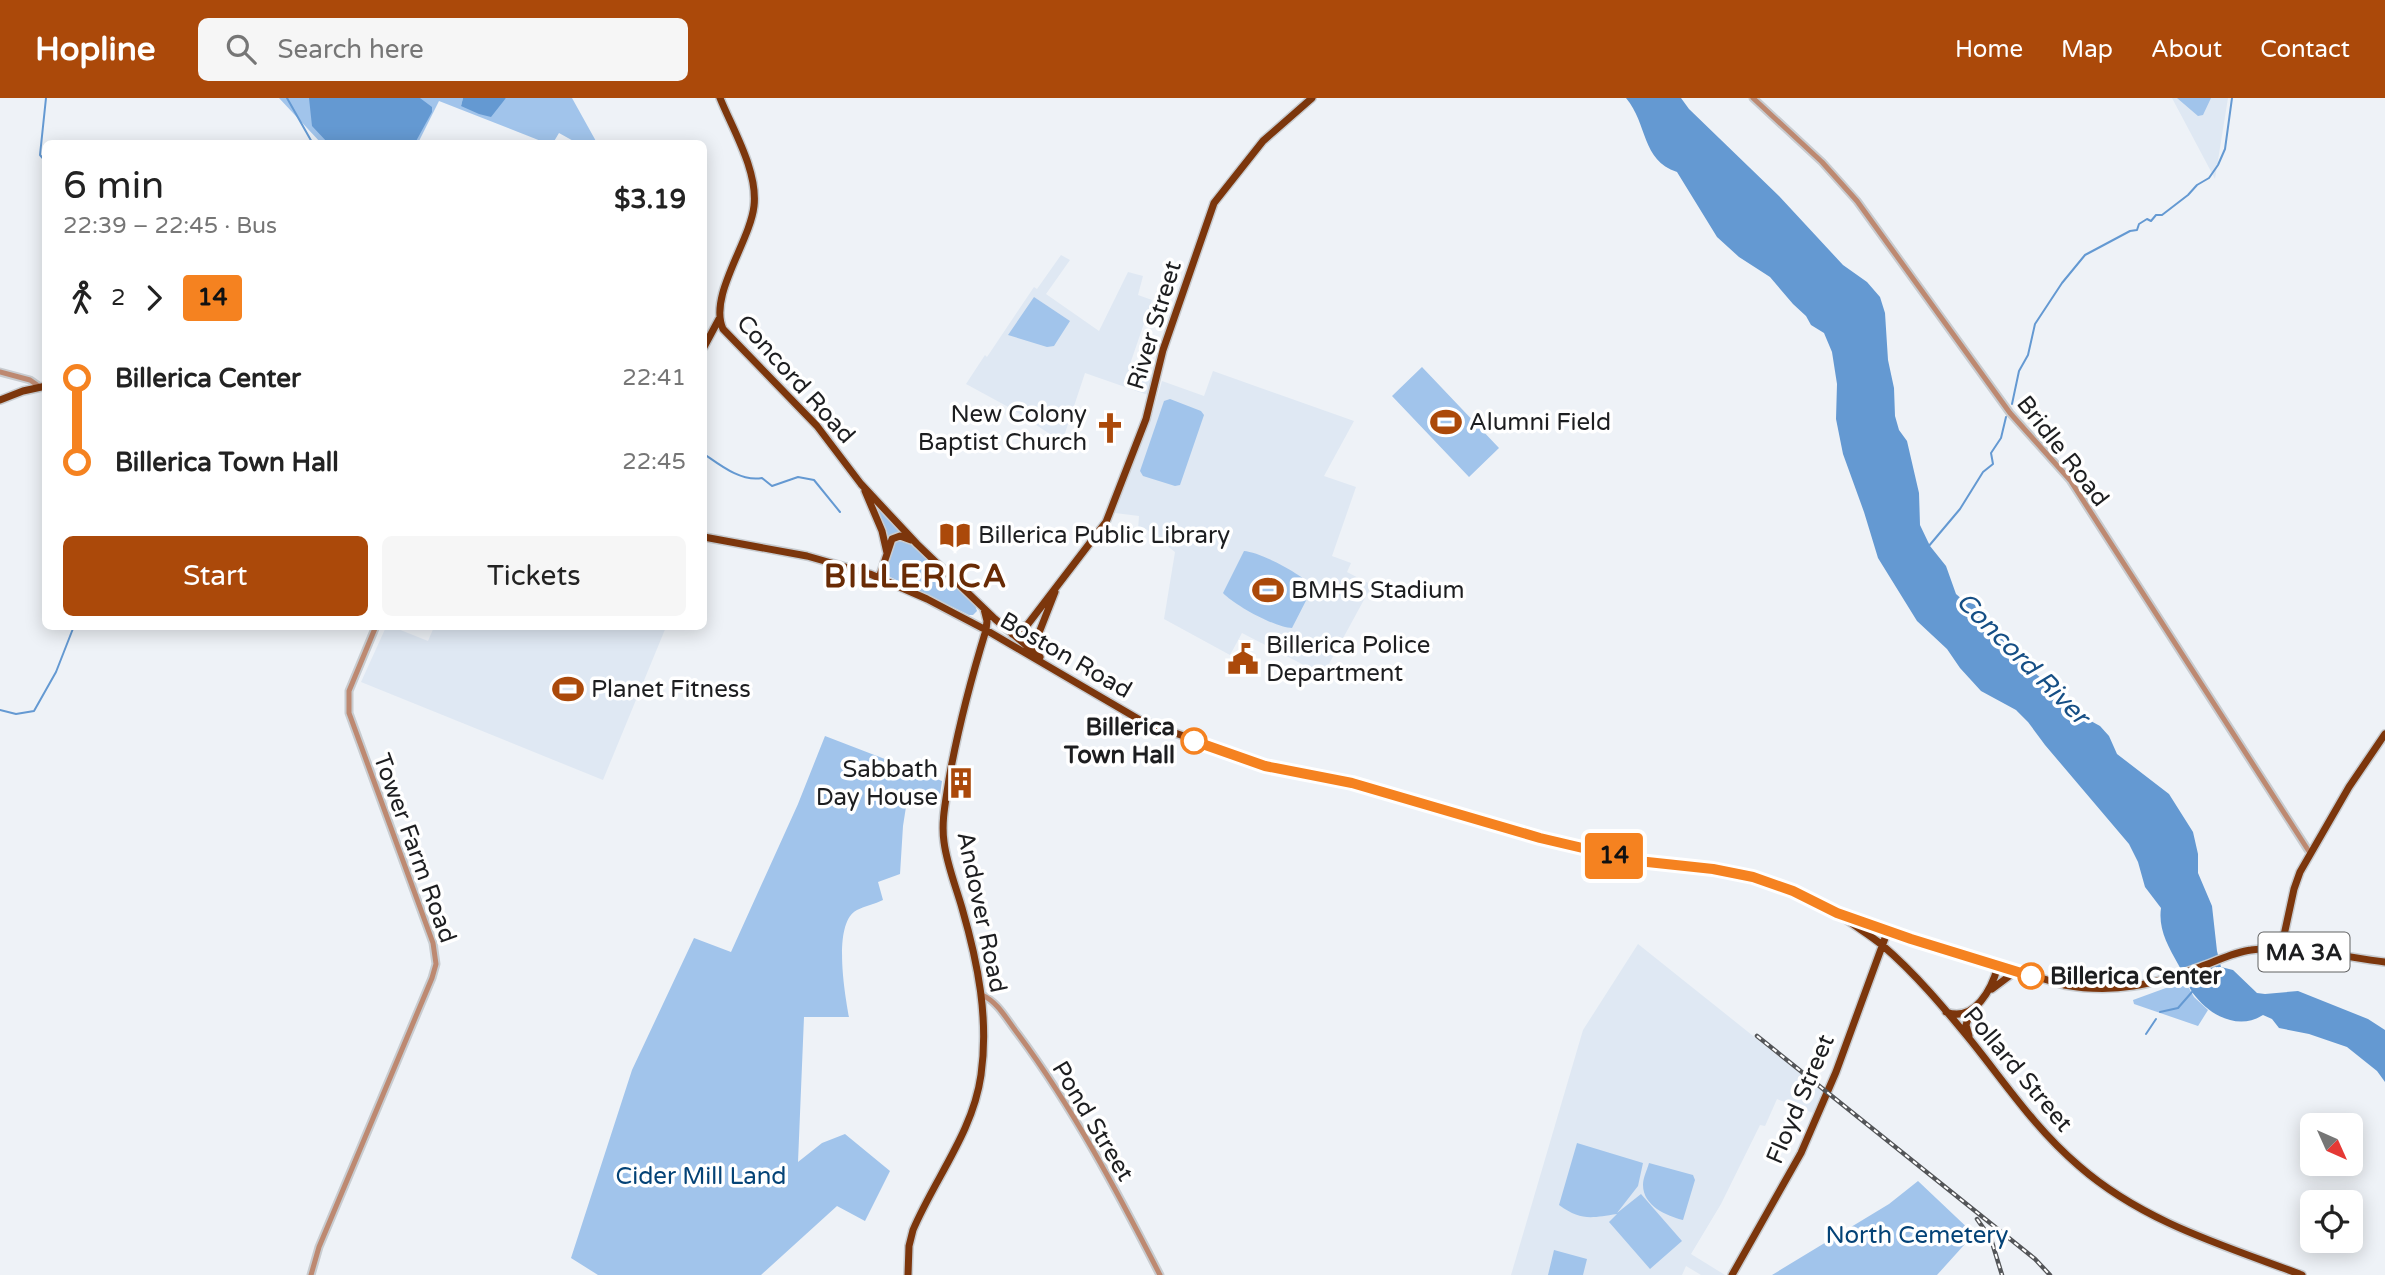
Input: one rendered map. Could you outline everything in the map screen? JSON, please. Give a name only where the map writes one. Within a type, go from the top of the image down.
[{"type":"main road","name":"Concord Road","points":[[720,98],[754,183],[751,220],[720,304],[719,319],[727,336],[817,426],[861,484],[917,544],[1029,652]]},
{"type":"main road","name":"River Street","points":[[1012,635],[1028,624],[1106,522],[1146,419],[1163,350],[1214,204],[1263,141],[1312,98]]},
{"type":"main road","points":[[707,341],[719,319]]},
{"type":"main road","points":[[0,400],[42,387]]},
{"type":"main road","points":[[861,484],[882,531],[887,554]]},
{"type":"main road","points":[[879,578],[892,539],[897,536],[904,537],[917,544]]},
{"type":"main road","name":"Boston Road","points":[[707,538],[807,556],[879,578],[1029,652],[1056,672],[1140,720],[1265,766],[1352,783],[1507,830],[1624,858],[1753,877],[1793,891],[1837,913],[1911,939],[2064,985],[2096,990],[2127,988],[2175,976],[2251,950],[2281,949],[2385,962]]},
{"type":"main road","name":"River Street","points":[[1029,652],[1059,582]]},
{"type":"main road","points":[[968,620],[977,617],[983,607]]},
{"type":"main road","points":[[983,607],[987,621],[986,630]]},
{"type":"main road","name":"Andover Road","points":[[908,1275],[909,1246],[914,1230],[977,1097],[984,1049],[982,995],[972,941],[947,855],[944,809],[962,712],[986,630]]},
{"type":"main road","points":[[2281,949],[2294,889],[2310,853],[2385,734]]},
{"type":"main road","name":"Pollard Street","points":[[1837,913],[1893,956],[1970,1040],[2036,1125],[2081,1168],[2117,1195],[2157,1218],[2302,1275]]},
{"type":"main road","name":"Floyd Street","points":[[1732,1275],[1801,1153],[1829,1089],[1888,930]]},
{"type":"main road","points":[[1876,961],[1893,956]]},
{"type":"main road","points":[[1989,992],[1998,965]]},
{"type":"main road","points":[[1970,1040],[1966,1024],[1971,1010],[2006,977],[2017,971]]},
{"type":"main road","points":[[1944,1011],[1957,1015],[1971,1010]]},
{"type":"street","name":"Bridle Road","points":[[1753,98],[1822,162],[1857,201],[2010,413],[2070,480],[2310,853]]},
{"type":"street","points":[[0,372],[30,380],[42,386]]},
{"type":"street","name":"Tower Farm Road","points":[[310,1275],[319,1247],[436,964],[433,943],[349,713],[349,691],[374,630]]},
{"type":"street","name":"Pond Street","points":[[982,995],[995,1003],[1039,1064],[1103,1170],[1160,1275]]},
{"type":"shaded area","points":[[309,98],[420,98],[432,107],[432,112],[417,140],[325,140],[312,126]]},
{"type":"shaded area","points":[[463,98],[506,98],[491,117],[461,106]]},
{"type":"shaded area","points":[[1626,98],[1681,98],[1689,109],[1779,196],[1843,265],[1867,282],[1880,297],[1885,313],[1895,416],[1899,430],[1907,441],[1919,493],[1920,525],[1930,546],[1946,566],[1956,594],[1964,601],[1979,606],[1985,625],[2005,639],[2011,651],[2089,720],[2100,726],[2109,736],[2117,754],[2169,794],[2193,832],[2198,854],[2198,873],[2212,906],[2221,967],[2233,970],[2257,993],[2298,991],[2368,1019],[2385,1030],[2385,1082],[2377,1071],[2347,1047],[2309,1034],[2279,1028],[2272,1019],[2263,1015],[2245,1021],[2227,1019],[2210,1010],[2193,993],[2165,937],[2161,908],[2145,887],[2138,862],[2129,844],[2028,722],[2016,710],[1981,691],[1947,649],[1917,621],[1878,558],[1843,454],[1836,419],[1837,384],[1832,352],[1824,333],[1811,325],[1770,277],[1739,257],[1717,237],[1677,172],[1665,166],[1651,150]]},
{"type":"shaded area","points":[[2172,98],[2228,98],[2215,179]]},
{"type":"shaded area","points":[[1061,255],[1070,260],[1046,294],[1099,331],[1128,272],[1143,276],[1138,295],[1152,300],[1128,370],[1152,378],[1148,395],[1085,373],[1062,442],[1012,409],[966,384],[1034,287],[1037,289]]},
{"type":"shaded area","points":[[1213,371],[1354,421],[1324,476],[1356,487],[1332,556],[1351,563],[1347,572],[1372,585],[1323,675],[1242,633],[1230,655],[1164,619],[1175,552],[1146,529],[1138,530],[1139,516],[1115,513],[1162,381],[1204,396]]},
{"type":"shaded area","points":[[385,630],[400,630],[428,641],[433,630],[665,630],[603,780],[361,682]]},
{"type":"shaded area","points":[[1638,944],[1822,1091],[1813,1113],[1777,1099],[1765,1126],[1760,1125],[1721,1204],[1691,1254],[1725,1275],[1701,1275],[1686,1266],[1682,1275],[1511,1275],[1583,1030]]},
{"type":"green space","points":[[279,98],[463,98],[461,106],[499,104],[506,98],[572,98],[595,140],[572,140],[559,133],[555,140],[538,140],[439,101],[420,140],[318,140]]},
{"type":"green space","points":[[2177,98],[2211,98],[2203,115],[2198,116]]},
{"type":"green space","points":[[1034,297],[1070,321],[1054,346],[1047,347],[1008,335]]},
{"type":"green space","name":"Alumni Field","points":[[1422,367],[1499,448],[1469,477],[1392,396]]},
{"type":"green space","points":[[1170,399],[1201,411],[1204,415],[1180,485],[1175,486],[1143,476],[1140,471],[1164,401]]},
{"type":"green space","points":[[875,504],[975,605],[977,611],[973,615],[886,575],[891,546]]},
{"type":"green space","name":"BMHS Stadium","points":[[1244,551],[1280,564],[1313,587],[1292,628],[1256,615],[1223,593]]},
{"type":"green space","name":"Cider Mill Land","points":[[825,736],[942,781],[939,802],[908,794],[900,874],[878,882],[883,900],[857,910],[849,917],[842,944],[842,960],[849,1017],[804,1017],[798,1162],[822,1143],[845,1134],[890,1171],[865,1221],[837,1206],[761,1275],[598,1275],[571,1258],[632,1070],[694,938],[731,952],[798,804]]},
{"type":"green space","points":[[2185,981],[2194,997],[2208,1010],[2198,1026],[2134,1004],[2133,1000]]},
{"type":"green space","points":[[1577,1143],[1643,1163],[1638,1186],[1617,1213],[1641,1194],[1682,1241],[1650,1269],[1609,1222],[1617,1214],[1580,1216],[1559,1205]]},
{"type":"green space","points":[[1649,1163],[1693,1175],[1695,1180],[1683,1220],[1663,1213],[1647,1199],[1643,1185]]},
{"type":"green space","name":"North Cemetery","points":[[1918,1181],[1974,1234],[1937,1275],[1772,1275],[1889,1204]]},
{"type":"green space","points":[[1554,1250],[1587,1259],[1583,1275],[1548,1275]]},
{"type":"waterway","points":[[42,157],[40,155],[46,98]]},
{"type":"waterway","points":[[287,98],[311,140]]},
{"type":"waterway","points":[[2012,404],[2019,371],[2028,355],[2035,324],[2062,283],[2085,255],[2130,231],[2137,230],[2139,224],[2147,219],[2151,221],[2156,215],[2162,215],[2209,178],[2225,149],[2232,98]]},
{"type":"waterway","points":[[1928,547],[1960,509],[1983,472],[1993,464],[1991,453],[2001,438],[2006,417]]},
{"type":"waterway","points":[[707,456],[731,472],[754,479],[762,478],[772,486],[798,477],[814,480],[840,512]]},
{"type":"waterway","points":[[0,710],[16,714],[34,711],[56,672],[72,630]]},
{"type":"waterway","points":[[2160,1012],[2178,1008],[2192,992]]},
{"type":"waterway","points":[[2146,1034],[2156,1019]]},
{"type":"railway","points":[[1757,1036],[2035,1259],[2050,1275]]},
{"type":"railway","points":[[1977,1219],[1991,1239],[2002,1275]]},
{"type":"bus line","name":"14","points":[[1194,741],[1265,766],[1352,783],[1507,830],[1638,861],[1713,869],[1753,877],[1793,891],[1837,913],[2031,976]]},
{"type":"place","name":"Alumni Field","points":[[1446,422]]},
{"type":"place","name":"New Colony Baptist Church","points":[[1110,428]]},
{"type":"place","name":"Billerica Public Library","points":[[955,535]]},
{"type":"place","name":"BMHS Stadium","points":[[1268,590]]},
{"type":"place","name":"Billerica Police Department","points":[[1243,659]]},
{"type":"place","name":"Planet Fitness","points":[[568,689]]},
{"type":"place","name":"Billerica Town Hall","points":[[1194,741]]},
{"type":"place","name":"Sabbath Day House","points":[[961,783]]},
{"type":"place","name":"Billerica Center","points":[[2031,976]]},
{"type":"district","name":"BILLERICA","points":[[916,576]]},
{"type":"water label","name":"Concord River","points":[[2023,658]]}]
